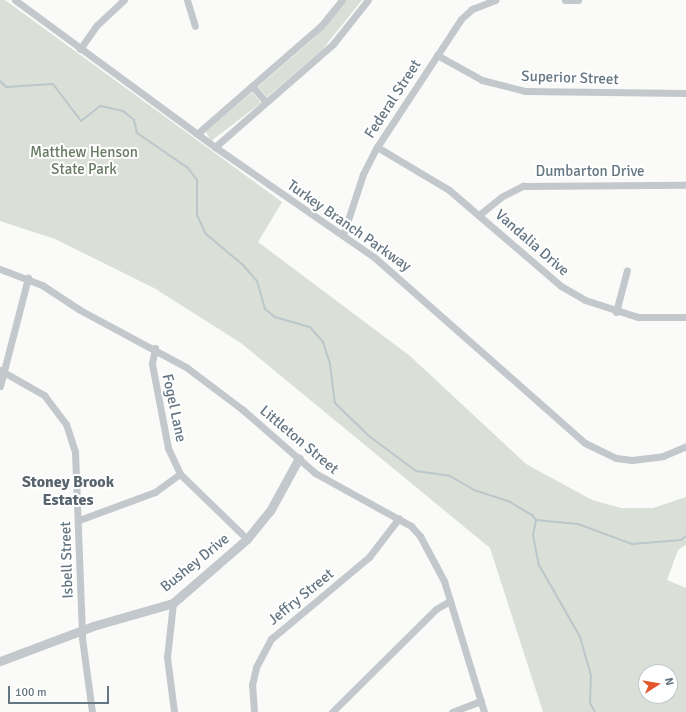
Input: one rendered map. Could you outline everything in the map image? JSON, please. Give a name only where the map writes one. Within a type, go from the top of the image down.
[{"type":"street","name":"Turkey Branch Parkway","points":[[15,0],[215,147],[343,235],[415,290],[585,443],[616,458],[632,460],[663,456],[686,446]]},
{"type":"street","points":[[80,49],[97,25],[124,0]]},
{"type":"street","points":[[187,0],[195,26]]},
{"type":"street","points":[[197,134],[321,26],[342,0]]},
{"type":"street","points":[[215,147],[333,44],[368,0]]},
{"type":"street","name":"Federal Street","points":[[343,235],[364,174],[377,147],[461,19],[472,9],[495,0]]},
{"type":"street","points":[[565,0],[578,0]]},
{"type":"street","name":"Superior Street","points":[[437,55],[482,80],[525,91],[686,93]]},
{"type":"street","points":[[252,86],[266,102]]},
{"type":"street","name":"Vandalia Drive","points":[[377,147],[424,174],[479,215],[561,286],[616,312],[638,317],[686,317]]},
{"type":"street","name":"Dumbarton Drive","points":[[479,215],[501,196],[523,186],[686,185]]},
{"type":"street","name":"Littleton Street","points":[[0,269],[28,278],[80,310],[155,348],[218,390],[299,458],[338,487],[399,518],[420,536],[431,554],[450,601],[484,712]]},
{"type":"street","points":[[616,312],[627,270]]},
{"type":"street","points":[[0,386],[2,371],[28,278]]},
{"type":"street","name":"Fogel Lane","points":[[155,348],[152,364],[162,421],[168,448],[180,474],[247,539]]},
{"type":"street","name":"Isbell Street","points":[[2,371],[22,379],[44,395],[66,424],[75,452],[83,630],[92,712]]},
{"type":"street","name":"Bushey Drive","points":[[0,660],[83,630],[172,603],[247,539],[270,511],[299,458]]},
{"type":"street","points":[[79,520],[155,492],[180,474]]},
{"type":"street","name":"Jeffry Street","points":[[254,712],[255,673],[271,639],[368,557],[399,518]]},
{"type":"street","points":[[332,712],[436,609],[450,601]]},
{"type":"street","points":[[172,603],[167,657],[174,712]]},
{"type":"street","points":[[452,712],[481,701]]},
{"type":"green space","name":"Matthew Henson State Park","points":[[0,0],[5,0],[282,202],[258,242],[410,356],[526,464],[592,500],[621,508],[653,508],[686,497],[686,545],[678,550],[667,580],[686,588],[686,712],[543,712],[490,548],[241,343],[154,288],[55,239],[0,221]]},
{"type":"green space","points":[[345,0],[362,0],[322,50],[267,97],[258,87],[314,38]]},
{"type":"green space","points":[[252,92],[261,103],[211,141],[206,132]]},
{"type":"waterway","points":[[0,81],[6,87],[53,84],[81,121],[100,106],[123,111],[134,120],[137,133],[188,168],[197,180],[197,215],[206,234],[243,265],[257,281],[265,309],[275,317],[310,327],[323,342],[330,364],[335,403],[369,436],[416,471],[450,476],[474,490],[510,502],[532,515],[536,520],[533,535],[539,565],[580,637],[591,675],[590,703],[595,712]]},
{"type":"waterway","points":[[536,520],[578,524],[632,544],[681,540],[686,536]]},
{"type":"district","name":"Stoney Brook Estates","points":[[68,491]]}]
